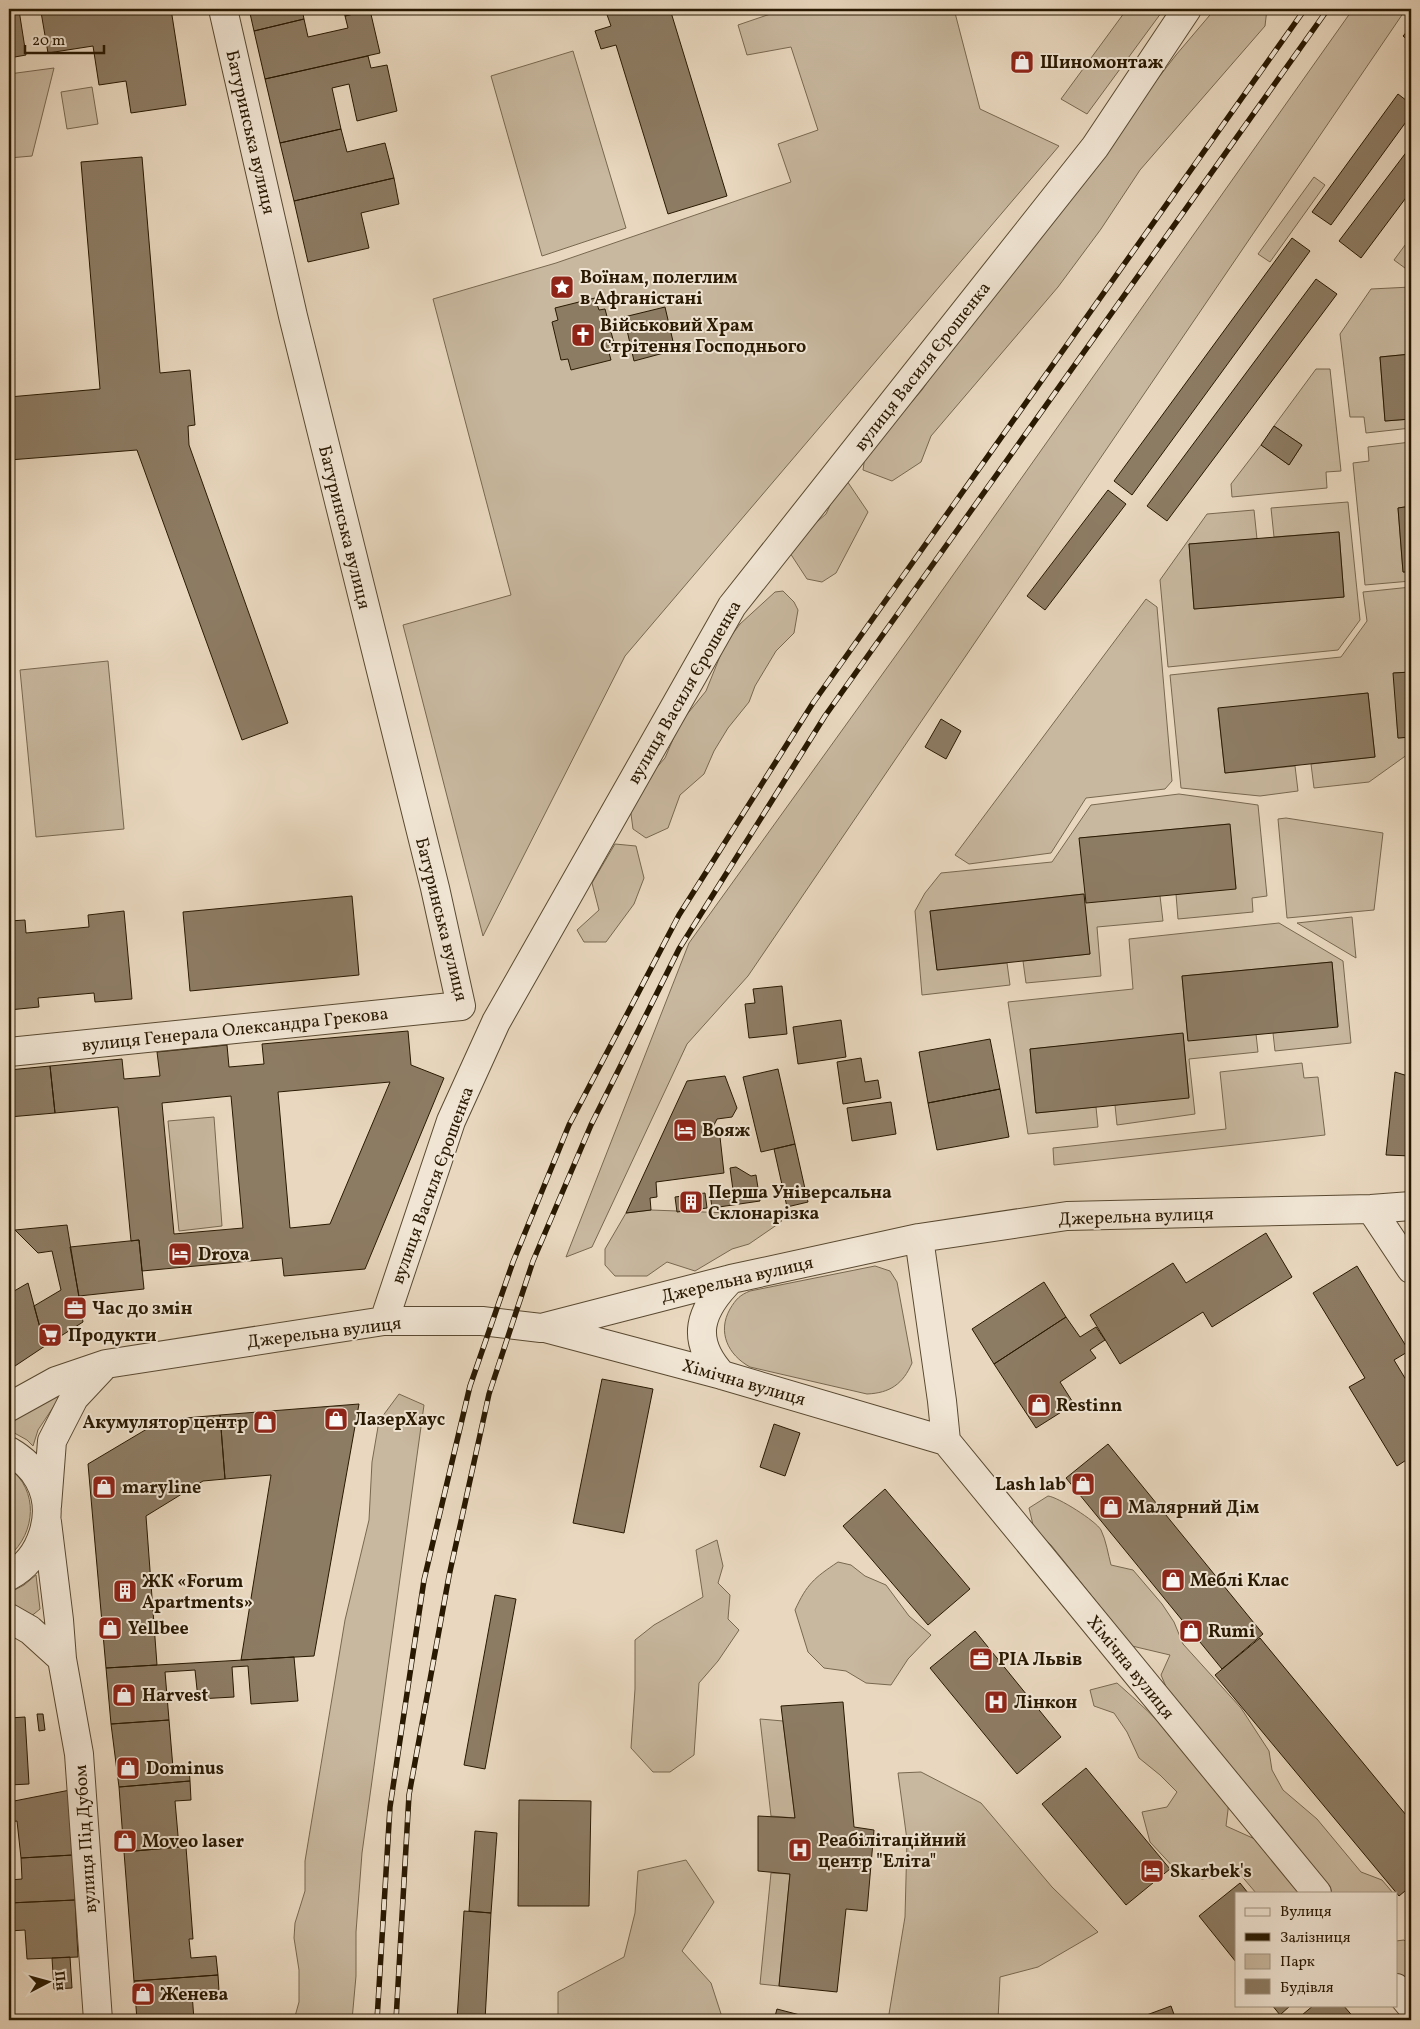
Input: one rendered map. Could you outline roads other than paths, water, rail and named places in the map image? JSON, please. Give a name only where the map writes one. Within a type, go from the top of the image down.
[{"type":"street","name":"Батуринська вулиця","points":[[223,9],[293,316],[434,888],[461,1006],[496,1022]]},
{"type":"street","name":"вулиця Василя Єрошенка","points":[[384,1321],[451,1121],[496,1022],[732,606],[1096,147],[1187,9]]},
{"type":"street","name":"вулиця Генерала Олександра Грекова","points":[[9,1052],[461,1006]]},
{"type":"street","name":"Джерельна вулиця","points":[[9,1407],[56,1381],[106,1364],[384,1321],[482,1320],[541,1328],[731,1279],[919,1238],[1067,1216],[1411,1206]]},
{"type":"street","points":[[1371,1208],[1411,1269]]},
{"type":"street","points":[[919,1238],[946,1441]]},
{"type":"street","points":[[722,1375],[714,1366],[704,1348],[703,1322],[707,1308],[716,1294],[731,1279]]},
{"type":"street","name":"Хімічна вулиця","points":[[541,1328],[722,1375],[946,1441],[1316,1892]]},
{"type":"street","points":[[9,1576],[19,1571],[38,1549],[47,1514],[52,1441],[74,1398],[106,1364]]},
{"type":"street","points":[[9,1451],[22,1459],[39,1480],[47,1514]]},
{"type":"street","name":"вулиця Під Дубом","points":[[47,1514],[62,1659],[79,1754],[98,2020]]},
{"type":"street","points":[[9,1618],[30,1630],[62,1659]]},
{"type":"street","points":[[1398,1990],[1411,2006]]},
{"type":"railway","points":[[377,2020],[390,1807],[424,1580],[470,1386],[513,1262],[569,1125],[679,915],[813,703],[1305,9]]},
{"type":"railway","points":[[396,2020],[409,1795],[449,1576],[489,1394],[533,1261],[591,1125],[679,949],[825,716],[1328,9]]},
{"type":"place","name":"Шиномонтаж","points":[[1022,62]]},
{"type":"place","name":"Воїнам, полеглим в Афганістані","points":[[562,287]]},
{"type":"place","name":"Військовий Храм Стрітення Господнього","points":[[583,335]]},
{"type":"place","name":"Вояж","points":[[685,1130]]},
{"type":"place","name":"Перша Універсальна Склонарізка","points":[[691,1202]]},
{"type":"place","name":"Drova","points":[[180,1254]]},
{"type":"place","name":"Час до змін","points":[[75,1308]]},
{"type":"place","name":"Продукти","points":[[50,1335]]},
{"type":"place","name":"Restinn","points":[[1039,1405]]},
{"type":"place","name":"ЛазерХаус","points":[[336,1419]]},
{"type":"place","name":"Акумулятор центр","points":[[265,1422]]},
{"type":"place","name":"Lash lab","points":[[1083,1484]]},
{"type":"place","name":"maryline","points":[[104,1487]]},
{"type":"place","name":"Малярний Дім","points":[[1111,1507]]},
{"type":"place","name":"Меблі Клас","points":[[1173,1580]]},
{"type":"place","name":"ЖК «Forum Apartments»","points":[[125,1591]]},
{"type":"place","name":"Yellbee","points":[[110,1628]]},
{"type":"place","name":"Rumi","points":[[1191,1631]]},
{"type":"place","name":"РІА Львів","points":[[981,1659]]},
{"type":"place","name":"Harvest","points":[[124,1695]]},
{"type":"place","name":"Лінкон","points":[[996,1702]]},
{"type":"place","name":"Dominus","points":[[128,1768]]},
{"type":"place","name":"Moveo laser","points":[[125,1841]]},
{"type":"place","name":"Реабілітаційний центр \"Еліта\"","points":[[800,1850]]},
{"type":"place","name":"Skarbek's","points":[[1152,1871]]},
{"type":"place","name":"Женева","points":[[143,1994]]}]
